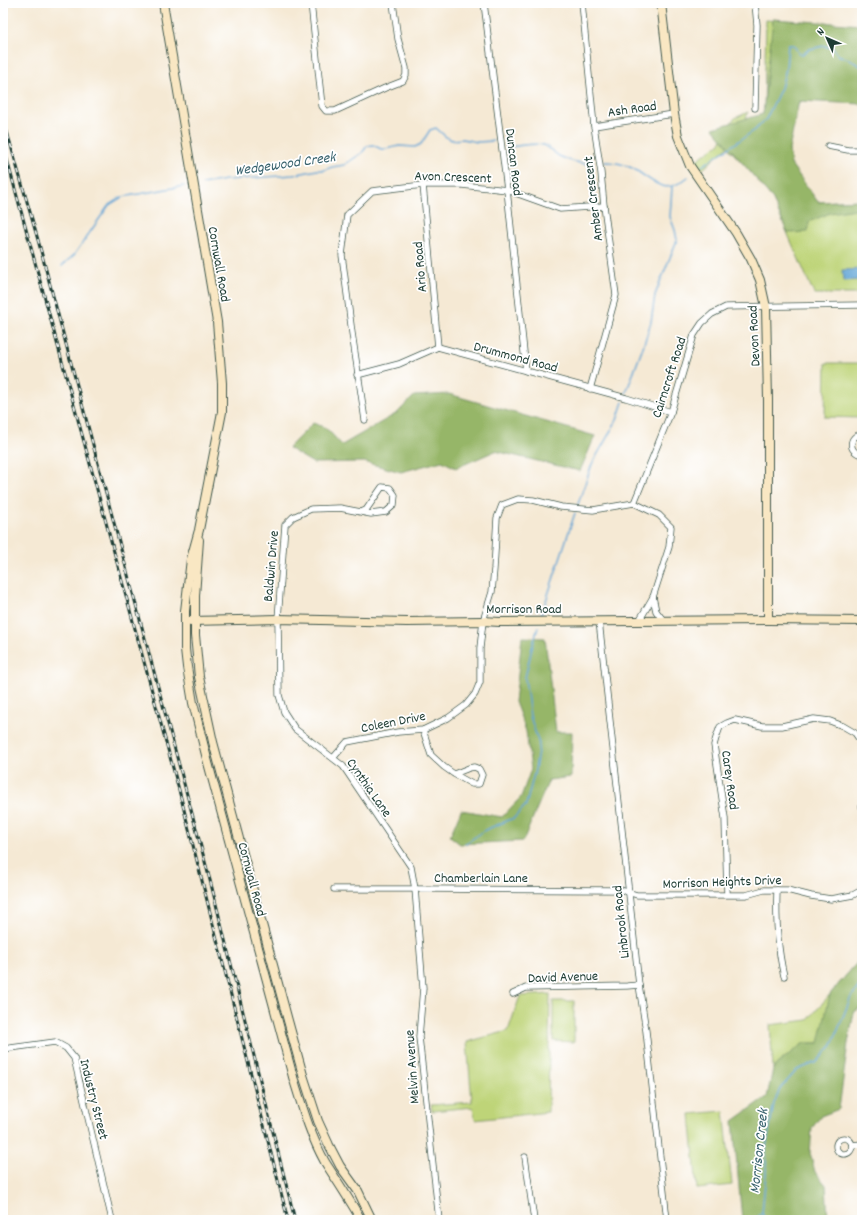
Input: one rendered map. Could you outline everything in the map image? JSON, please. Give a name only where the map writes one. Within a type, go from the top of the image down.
[{"type":"main road","name":"Cornwall Road","points":[[163,3],[217,322],[222,383],[222,412],[200,530],[191,559],[185,611],[185,649],[187,667],[195,710],[207,759],[293,1077],[308,1124],[325,1162],[361,1220]]},
{"type":"main road","name":"Devon Road","points":[[661,3],[678,136],[690,166],[736,233],[751,259],[760,280],[766,306],[768,400],[768,620]]},
{"type":"main road","name":"Cornwall Road","points":[[200,530],[195,596],[195,620],[199,677],[212,736],[303,1075],[318,1121],[340,1166],[358,1191],[372,1220]]},
{"type":"main road","name":"Morrison Road","points":[[185,621],[278,619],[407,622],[663,620],[862,621]]},
{"type":"street","points":[[311,3],[322,106],[326,111],[335,111],[403,81],[406,75],[406,68],[398,39],[393,3]]},
{"type":"street","name":"Duncan Road","points":[[484,3],[507,190],[526,371]]},
{"type":"street","name":"Amber Crescent","points":[[582,3],[594,126],[602,173],[604,206],[616,295],[590,389]]},
{"type":"street","points":[[755,3],[757,25],[756,108]]},
{"type":"street","name":"Ash Road","points":[[594,126],[674,114]]},
{"type":"street","points":[[828,146],[848,150],[862,150]]},
{"type":"street","name":"Avon Crescent","points":[[364,420],[342,255],[347,215],[372,191],[423,185],[462,185],[507,190],[560,209],[604,206]]},
{"type":"street","name":"Ario Road","points":[[423,185],[438,347]]},
{"type":"street","name":"Cairncroft Road","points":[[634,503],[671,412],[694,335],[702,323],[712,314],[726,307],[862,305]]},
{"type":"street","points":[[358,375],[399,364],[438,347]]},
{"type":"street","name":"Drummond Road","points":[[438,347],[626,398],[671,412]]},
{"type":"street","points":[[862,434],[855,436],[852,444],[852,449],[862,455]]},
{"type":"street","name":"Baldwin Drive","points":[[278,619],[285,525],[293,517],[311,509],[340,508],[371,514],[386,512],[394,505],[395,495],[390,488],[382,487],[366,510],[361,512]]},
{"type":"street","name":"Coleen Drive","points":[[334,758],[347,742],[398,732],[423,730],[448,718],[466,705],[475,694],[480,682],[480,648],[483,621],[492,592],[497,518],[502,505],[518,498],[561,507],[593,510],[634,503]]},
{"type":"street","points":[[634,503],[659,515],[670,527],[669,547],[653,597],[639,621]]},
{"type":"street","points":[[653,597],[656,611],[663,620]]},
{"type":"street","name":"Cynthia Lane","points":[[278,619],[279,695],[284,712],[295,729],[343,766],[407,861],[411,868],[415,889]]},
{"type":"street","name":"Linbrook Road","points":[[599,621],[628,892],[646,1031],[667,1220]]},
{"type":"street","name":"Carey Road","points":[[727,894],[725,818],[714,745],[720,727],[735,720],[762,726],[782,726],[814,719],[830,721],[844,726],[855,733],[862,743]]},
{"type":"street","points":[[423,730],[432,755],[444,767],[454,774],[472,784],[479,784],[482,775],[479,769],[474,766],[454,774]]},
{"type":"street","points":[[862,801],[862,807]]},
{"type":"street","name":"Chamberlain Lane","points":[[334,889],[621,890],[628,892]]},
{"type":"street","name":"Melvin Avenue","points":[[415,889],[423,988],[418,1037],[439,1220]]},
{"type":"street","name":"Morrison Heights Drive","points":[[628,892],[637,895],[746,895],[764,890],[787,890],[831,899],[853,895],[862,890]]},
{"type":"street","points":[[777,890],[777,933],[779,956],[784,976]]},
{"type":"street","name":"David Avenue","points":[[513,994],[526,988],[639,985]]},
{"type":"street","name":"Industry Street","points":[[3,1049],[55,1042],[66,1048],[74,1058],[112,1220]]},
{"type":"street","points":[[852,1145],[862,1144]]},
{"type":"street","points":[[525,1157],[534,1220]]},
{"type":"green space","points":[[773,19],[862,25],[862,104],[799,101],[789,150],[791,164],[818,202],[862,200],[862,208],[830,213],[809,222],[808,232],[788,233],[772,198],[713,128],[763,114]]},
{"type":"green space","points":[[766,20],[862,27],[805,99],[791,107],[788,164],[817,202],[862,200],[862,294],[814,294],[772,198],[754,175],[727,147],[701,171],[695,161],[720,143],[726,128],[735,118],[748,112],[746,118],[749,123],[762,117],[764,110]]},
{"type":"green space","points":[[826,363],[862,363],[862,418],[825,417]]},
{"type":"green space","points":[[449,394],[595,436],[580,471],[495,451],[456,468],[442,461],[401,472],[364,462],[313,463],[288,448],[313,423],[326,428],[342,445],[397,413],[414,396]]},
{"type":"green space","points":[[522,637],[545,638],[556,732],[572,732],[571,777],[549,780],[523,841],[460,844],[450,836],[461,810],[502,817],[521,797],[531,769],[526,731],[515,702]]},
{"type":"green space","points":[[862,957],[862,1007],[854,1012],[848,1043],[804,1043],[777,1064],[773,1069],[770,1025],[808,1020]]},
{"type":"green space","points":[[862,957],[862,1007],[854,1012],[839,1109],[821,1116],[812,1128],[810,1153],[815,1172],[826,1185],[828,1220],[742,1220],[733,1121],[767,1097],[773,1069],[777,1064],[804,1043],[819,1043],[830,994]]},
{"type":"green space","points":[[550,994],[548,1112],[475,1120],[473,1107],[432,1111],[431,1105],[472,1102],[467,1042],[508,1031],[520,996]]},
{"type":"green space","points":[[553,1001],[574,1001],[574,1042],[553,1041]]},
{"type":"green space","points":[[724,1111],[732,1185],[697,1189],[690,1114]]},
{"type":"water","points":[[862,269],[862,280],[843,281],[842,270]]},
{"type":"waterway","name":"Wedgewood Creek","points":[[702,166],[755,130],[766,119],[781,88],[786,69],[788,45],[794,45],[798,53],[802,54],[810,49],[824,46],[833,48],[838,55],[851,60],[862,67]]},
{"type":"waterway","name":"Wedgewood Creek","points":[[202,184],[226,180],[293,175],[324,170],[344,165],[362,153],[367,146],[373,145],[381,149],[399,146],[415,147],[421,144],[430,130],[436,128],[452,140],[463,139],[477,142],[494,141]]},
{"type":"waterway","name":"Wedgewood Creek","points":[[506,147],[534,144],[544,145],[563,158],[576,162],[593,164]]},
{"type":"waterway","name":"Wedgewood Creek","points":[[605,162],[612,162],[632,168],[658,185],[665,187],[679,183],[688,177]]},
{"type":"waterway","name":"Wedgewood Creek","points":[[62,266],[74,255],[109,205],[122,197],[184,186]]},
{"type":"waterway","points":[[626,393],[651,322],[655,295],[677,240],[670,217],[672,187]]},
{"type":"waterway","points":[[578,504],[592,464],[617,420],[623,402]]},
{"type":"waterway","points":[[541,616],[575,513]]},
{"type":"waterway","points":[[465,844],[485,830],[514,818],[526,805],[535,770],[539,744],[530,716],[525,678],[538,627]]},
{"type":"waterway","name":"Morrison Creek","points":[[765,1220],[762,1213],[766,1173],[766,1147],[774,1103],[780,1089],[797,1070],[817,1062],[832,1045],[850,999],[862,982]]},
{"type":"waterway","points":[[757,1220],[762,1213]]},
{"type":"railway","points":[[3,118],[38,240],[211,884],[295,1220]]},
{"type":"railway","points":[[3,145],[179,790],[288,1220]]}]
